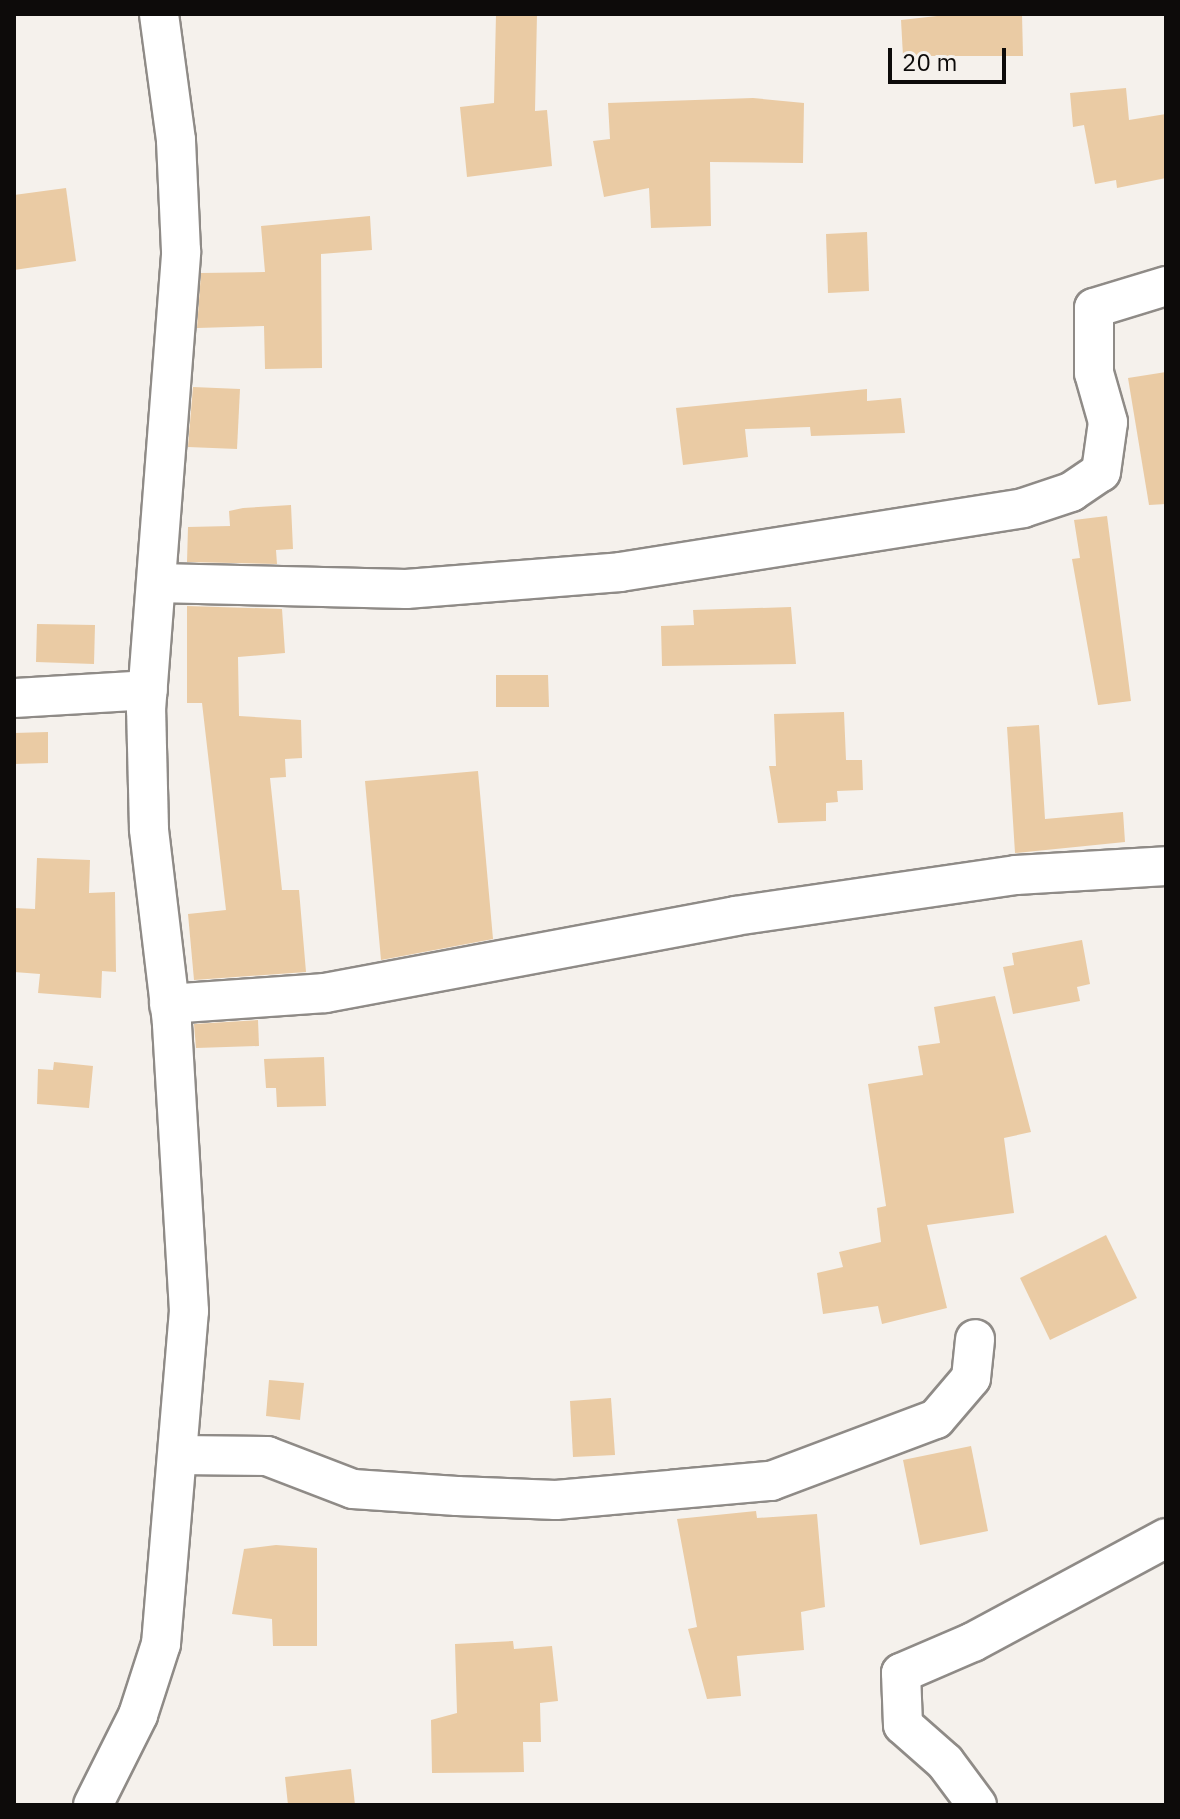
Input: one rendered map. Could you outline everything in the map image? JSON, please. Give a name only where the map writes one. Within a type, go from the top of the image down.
[{"type":"street","points":[[93,1805],[138,1715],[161,1644],[189,1311],[169,1004],[149,829],[148,690],[157,583],[166,391],[181,251],[176,140],[159,14]]},
{"type":"street","points":[[157,583],[406,589],[620,572],[1023,508],[1071,492],[1101,472],[1108,422],[1094,373],[1094,308],[1166,286]]},
{"type":"street","points":[[14,698],[148,690]]},
{"type":"street","points":[[169,1004],[325,993],[735,916],[1016,875],[1166,866]]},
{"type":"street","points":[[179,1455],[267,1456],[353,1489],[457,1496],[556,1500],[771,1481],[936,1419],[971,1378],[975,1339]]},
{"type":"street","points":[[977,1805],[945,1762],[903,1725],[901,1673],[973,1642],[1166,1538]]},
{"type":"building","points":[[496,14],[537,14],[535,111],[547,110],[552,166],[467,177],[460,107],[494,103]]},
{"type":"building","points":[[955,14],[1022,14],[1023,56],[903,56],[901,20]]},
{"type":"building","points":[[1126,88],[1129,120],[1166,114],[1166,178],[1117,188],[1116,180],[1095,184],[1084,125],[1073,127],[1070,93]]},
{"type":"building","points":[[753,98],[804,103],[803,163],[710,162],[711,226],[651,228],[649,188],[604,197],[593,141],[610,139],[608,103]]},
{"type":"building","points":[[66,188],[76,261],[14,270],[14,195]]},
{"type":"building","points":[[370,216],[372,250],[321,254],[322,368],[265,369],[264,326],[197,328],[201,273],[265,272],[261,226]]},
{"type":"building","points":[[867,232],[869,291],[828,293],[826,234]]},
{"type":"building","points":[[1166,372],[1166,504],[1149,505],[1128,378]]},
{"type":"building","points":[[193,387],[240,389],[237,449],[188,447]]},
{"type":"building","points":[[867,389],[867,401],[901,398],[905,433],[811,436],[810,427],[745,429],[748,457],[683,465],[676,408]]},
{"type":"building","points":[[291,505],[293,549],[276,550],[277,564],[187,562],[188,527],[230,526],[229,511]]},
{"type":"building","points":[[1107,516],[1131,701],[1098,705],[1072,559],[1080,558],[1074,520]]},
{"type":"building","points":[[187,606],[282,609],[285,653],[238,657],[239,716],[301,720],[302,758],[285,759],[286,777],[270,778],[282,890],[299,890],[306,972],[194,980],[188,914],[226,910],[202,703],[187,703]]},
{"type":"building","points":[[791,607],[796,664],[662,666],[661,626],[694,625],[693,610]]},
{"type":"building","points":[[37,624],[95,625],[94,664],[36,662]]},
{"type":"building","points":[[496,675],[548,675],[549,707],[496,707]]},
{"type":"building","points":[[844,712],[846,760],[862,760],[863,790],[837,791],[838,802],[826,803],[826,821],[778,823],[769,766],[776,766],[774,714]]},
{"type":"building","points":[[1039,725],[1045,819],[1123,812],[1125,842],[1015,853],[1007,727]]},
{"type":"building","points":[[48,732],[48,763],[14,764],[14,733]]},
{"type":"building","points":[[478,771],[493,939],[381,960],[365,781]]},
{"type":"building","points":[[37,858],[90,860],[89,893],[115,892],[116,972],[102,971],[101,998],[38,993],[40,974],[14,972],[14,908],[35,909]]},
{"type":"building","points":[[1082,940],[1090,984],[1077,987],[1080,1001],[1013,1014],[1003,967],[1014,965],[1012,953]]},
{"type":"building","points":[[995,996],[1031,1132],[1004,1138],[1014,1213],[927,1225],[947,1308],[882,1324],[878,1306],[823,1314],[817,1273],[843,1267],[839,1252],[881,1242],[877,1208],[886,1206],[868,1084],[923,1075],[918,1046],[940,1043],[934,1007]]},
{"type":"building","points":[[258,1020],[259,1046],[196,1048],[194,1024]]},
{"type":"building","points":[[324,1057],[326,1106],[277,1107],[276,1088],[266,1088],[264,1059]]},
{"type":"building","points":[[54,1062],[93,1066],[89,1108],[37,1104],[38,1069],[53,1070]]},
{"type":"building","points":[[1106,1235],[1137,1298],[1050,1340],[1020,1278]]},
{"type":"building","points":[[269,1380],[304,1383],[300,1420],[266,1416]]},
{"type":"building","points":[[611,1398],[615,1455],[573,1457],[570,1401]]},
{"type":"building","points":[[971,1446],[988,1531],[920,1545],[903,1460]]},
{"type":"building","points":[[756,1511],[757,1518],[817,1514],[825,1607],[801,1612],[804,1650],[737,1656],[741,1696],[707,1699],[688,1629],[697,1627],[677,1519]]},
{"type":"building","points":[[276,1545],[317,1548],[317,1646],[273,1646],[272,1619],[232,1614],[244,1549]]},
{"type":"building","points":[[513,1641],[514,1649],[552,1646],[558,1701],[540,1703],[541,1742],[523,1742],[524,1772],[432,1773],[431,1720],[457,1713],[455,1644]]},
{"type":"building","points":[[351,1769],[355,1805],[288,1805],[285,1777]]}]
